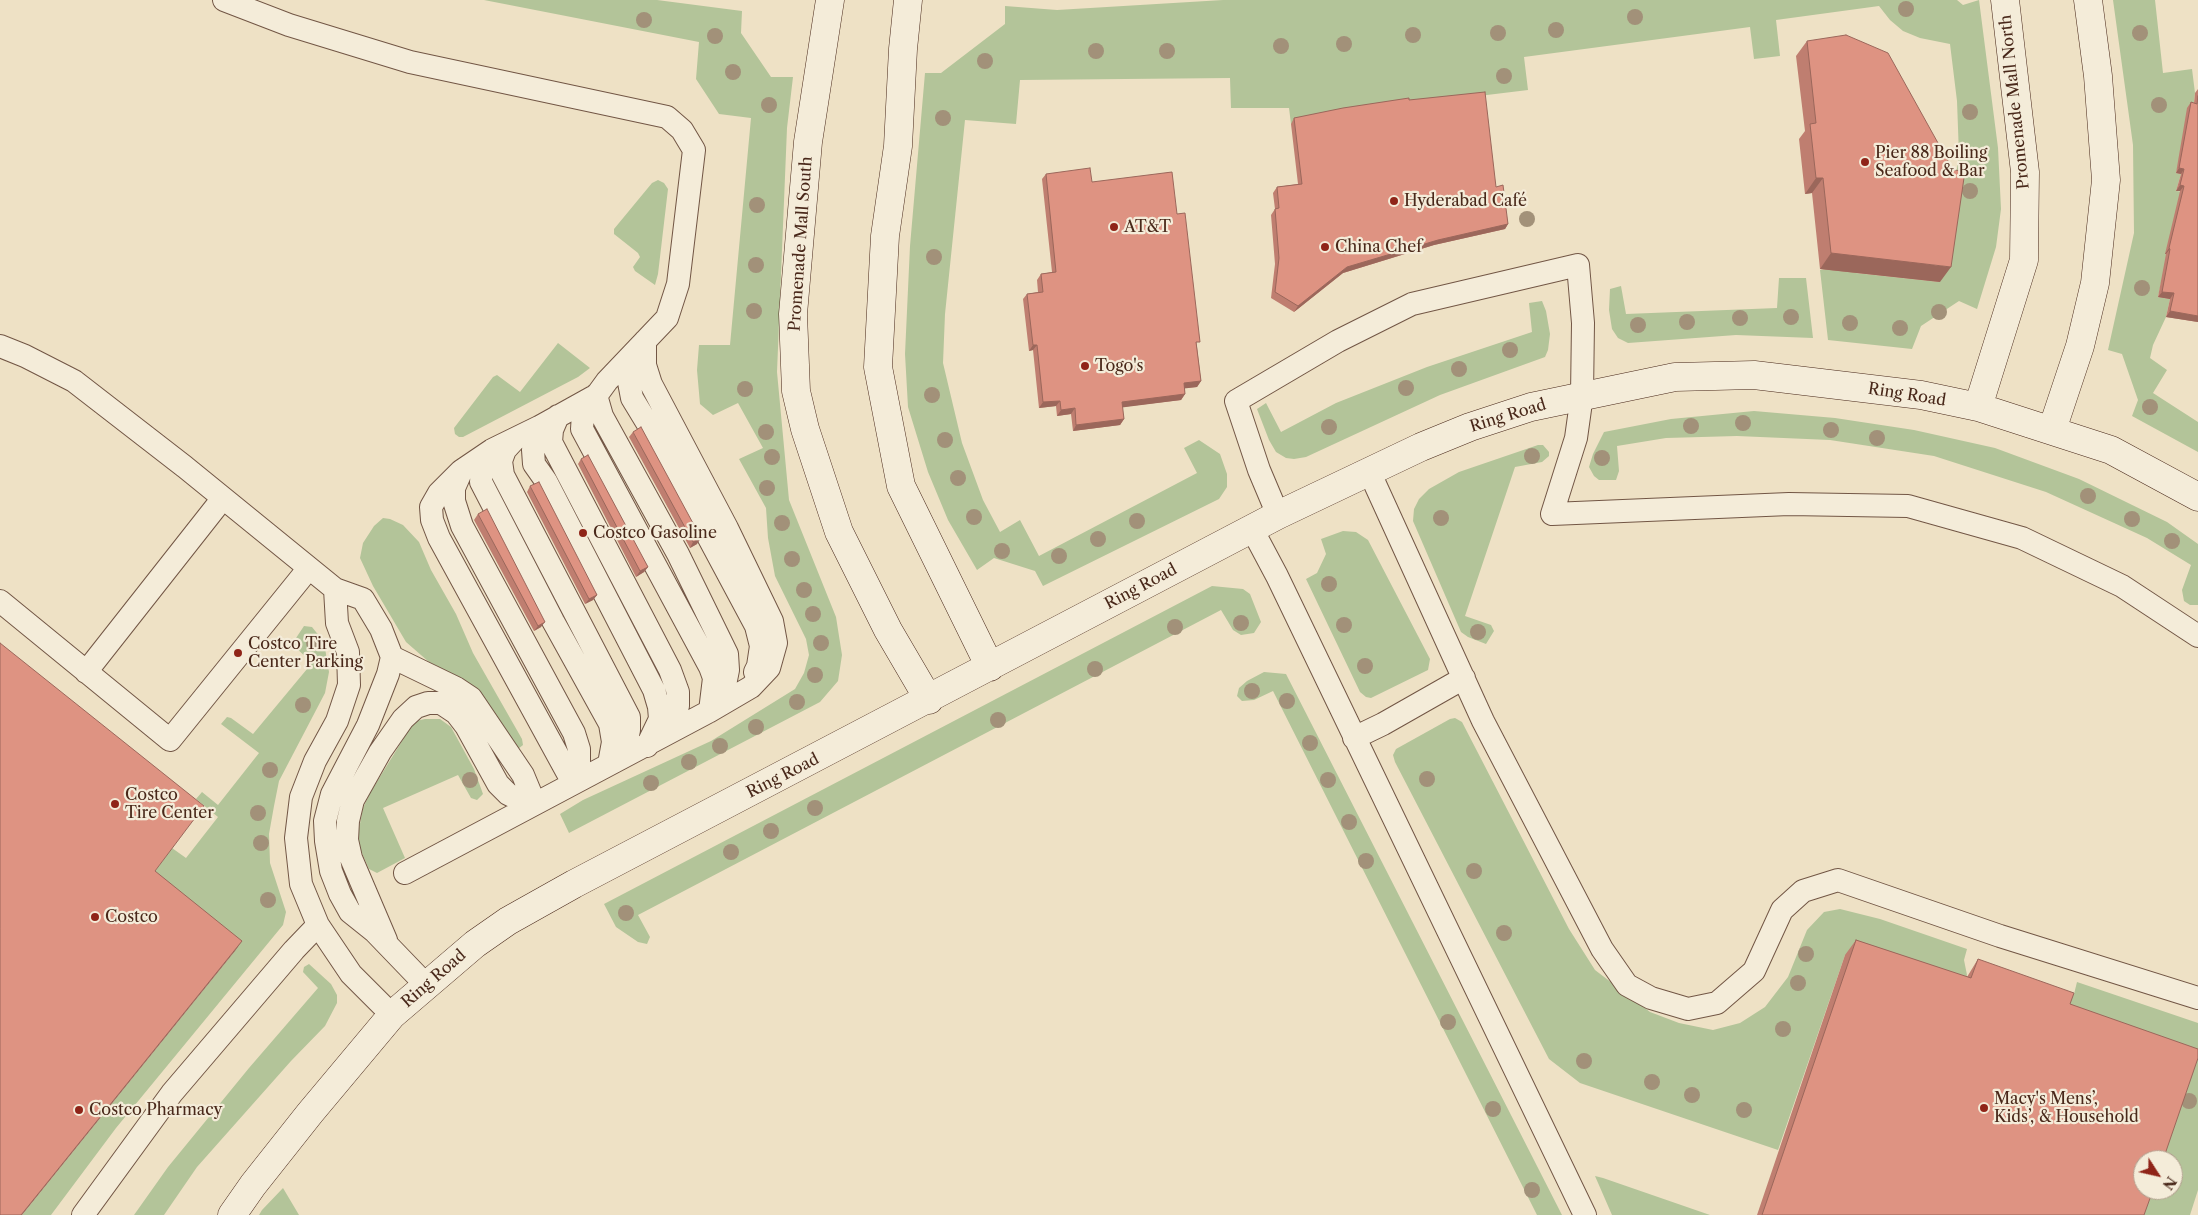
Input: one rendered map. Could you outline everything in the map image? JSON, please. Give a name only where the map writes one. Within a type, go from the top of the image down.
[{"type":"street","name":"Promenade Mall South","points":[[830,0],[808,142],[793,314],[796,390],[814,457],[839,532],[888,630],[929,700]]},
{"type":"street","points":[[908,0],[903,49],[898,146],[885,236],[878,367],[901,486],[990,667]]},
{"type":"street","name":"Promenade Mall North","points":[[1978,407],[2024,260],[2025,172],[2005,0]]},
{"type":"street","points":[[2052,430],[2080,346],[2096,283],[2106,180],[2098,76],[2088,0]]},
{"type":"street","name":"Ring Road","points":[[232,1215],[253,1185],[310,1113],[392,1015],[475,944],[508,921],[574,884],[929,700],[1278,515],[1369,471],[1470,427],[1531,407],[1675,378],[1754,375],[1921,395],[1978,407],[2111,450],[2198,497]]},
{"type":"lane","points":[[224,0],[289,25],[410,62],[667,117],[682,130],[694,150],[678,284],[667,318],[596,395],[583,414],[582,429],[710,667],[714,678],[710,711]]},
{"type":"lane","points":[[1278,515],[1259,470],[1236,401],[1338,341],[1412,304],[1578,265],[1583,323],[1582,396],[1576,438],[1552,514],[1789,504],[1908,506],[2022,538],[2122,586],[2198,636]]},
{"type":"lane","points":[[404,873],[572,783],[647,746],[751,688],[769,668],[776,643],[772,620],[727,528],[651,384],[645,365],[645,341]]},
{"type":"lane","points":[[0,346],[25,356],[74,381],[335,589],[363,599],[385,637],[392,657],[388,674],[368,724],[332,794],[325,821],[331,872],[350,912],[388,946],[426,985]]},
{"type":"lane","points":[[572,783],[439,538],[432,520],[431,507],[439,493],[462,471],[508,442],[596,395]]},
{"type":"lane","points":[[548,422],[533,450],[534,464],[546,481],[654,690],[660,719],[647,746]]},
{"type":"lane","points":[[508,442],[489,457],[482,469],[481,482],[553,621],[610,724],[613,742],[613,762]]},
{"type":"lane","points":[[1369,471],[1483,721],[1602,949],[1627,985],[1651,998],[1688,1009],[1717,1004],[1754,971],[1782,910],[1803,891],[1838,880],[2000,936],[2198,998]]},
{"type":"lane","points":[[86,672],[223,498]]},
{"type":"lane","points":[[1252,529],[1585,1215]]},
{"type":"lane","points":[[0,600],[170,740],[309,568]]},
{"type":"lane","points":[[335,589],[337,623],[348,652],[348,685],[337,721],[315,761],[301,797],[296,838],[301,884],[318,925],[351,974],[392,1015]]},
{"type":"lane","points":[[392,657],[456,688],[472,698],[523,775],[535,804]]},
{"type":"lane","points":[[1354,738],[1384,724],[1464,678]]},
{"type":"lane","points":[[388,946],[351,858],[347,840],[348,821],[353,800],[402,718],[416,707],[428,703],[441,703],[456,713],[461,720],[498,784],[508,794],[524,802],[535,804]]},
{"type":"lane","points":[[83,1215],[172,1093],[294,950],[318,925]]},
{"type":"green space","points":[[484,0],[657,0],[742,11],[741,33],[771,77],[793,77],[787,128],[777,372],[789,500],[836,617],[842,655],[838,681],[820,702],[569,833],[560,814],[583,800],[711,741],[795,689],[804,673],[809,655],[806,639],[775,576],[768,538],[766,508],[739,459],[763,448],[738,403],[713,415],[700,404],[697,370],[699,345],[730,345],[751,118],[719,114],[696,79],[699,42]]},
{"type":"green space","points":[[1223,0],[1957,0],[1963,5],[1979,0],[1998,148],[2001,209],[1996,247],[1977,309],[1959,301],[1921,326],[1912,349],[1828,340],[1820,270],[1856,266],[1856,273],[1940,282],[1959,155],[1957,101],[1950,44],[1920,38],[1903,31],[1890,20],[1879,6],[1776,20],[1780,56],[1754,59],[1750,27],[1524,57],[1528,90],[1339,113],[1291,124],[1289,108],[1231,108],[1230,78],[1020,80],[1016,124],[965,120],[945,314],[943,363],[962,443],[983,500],[1000,532],[1020,520],[1039,556],[1197,473],[1184,448],[1199,440],[1220,454],[1227,474],[1227,487],[1219,499],[1043,586],[1035,571],[994,558],[977,570],[948,520],[928,472],[908,407],[905,354],[910,246],[925,73],[941,73],[1005,24],[1005,6],[1057,10]]},
{"type":"green space","points":[[2113,0],[2155,0],[2163,73],[2192,69],[2195,93],[2193,109],[2176,173],[2181,174],[2176,191],[2185,192],[2174,256],[2161,283],[2158,297],[2170,299],[2166,317],[2153,345],[2150,358],[2167,370],[2153,393],[2198,422],[2198,452],[2132,416],[2138,400],[2122,354],[2108,350],[2134,233],[2133,145]]},
{"type":"green space","points":[[658,180],[664,183],[668,189],[655,285],[635,271],[633,267],[640,257],[638,253],[614,234],[614,229],[652,183]]},
{"type":"green space","points":[[1779,278],[1806,278],[1813,338],[1736,335],[1628,343],[1618,338],[1612,329],[1609,310],[1610,289],[1621,286],[1626,314],[1777,308]]},
{"type":"green space","points":[[1542,301],[1546,311],[1550,334],[1545,357],[1440,395],[1306,457],[1286,458],[1276,452],[1269,440],[1257,409],[1266,403],[1281,432],[1336,403],[1427,367],[1532,332],[1529,303]]},
{"type":"green space","points":[[558,343],[590,368],[578,377],[463,437],[455,434],[454,428],[493,377],[497,375],[520,392]]},
{"type":"green space","points":[[1754,411],[1835,418],[1914,430],[1995,448],[2079,479],[2167,522],[2198,544],[2198,605],[2190,605],[2184,601],[2182,590],[2191,565],[2147,538],[2046,492],[1934,456],[1830,440],[1737,436],[1666,438],[1617,446],[1619,471],[1616,480],[1599,480],[1594,476],[1589,467],[1604,432],[1671,419]]},
{"type":"green space","points":[[1538,445],[1543,445],[1549,452],[1549,456],[1542,462],[1515,467],[1465,616],[1491,625],[1494,631],[1486,644],[1461,632],[1413,521],[1414,509],[1419,499],[1429,489],[1459,472]]},
{"type":"green space","points":[[383,518],[403,525],[419,542],[431,570],[456,614],[473,653],[522,739],[523,745],[518,749],[479,691],[457,676],[429,662],[406,642],[373,586],[360,558],[363,543],[374,526]]},
{"type":"green space","points":[[1343,531],[1356,532],[1368,540],[1430,659],[1428,670],[1371,698],[1366,697],[1360,692],[1306,579],[1317,573],[1326,554],[1321,539]]},
{"type":"green space","points":[[1212,586],[1243,589],[1250,594],[1261,622],[1254,633],[1241,635],[1233,630],[1221,610],[638,915],[650,937],[647,944],[638,942],[616,927],[604,904]]},
{"type":"green space","points":[[304,626],[312,627],[324,642],[329,672],[325,693],[279,781],[274,806],[269,834],[270,863],[286,912],[283,925],[116,1128],[51,1215],[22,1215],[234,952],[147,882],[172,848],[186,858],[218,817],[196,799],[202,792],[218,805],[259,753],[221,724],[227,717],[231,718],[253,734],[312,663],[292,644]]},
{"type":"green space","points":[[1264,672],[1286,674],[1562,1215],[1537,1215],[1273,691],[1254,700],[1242,701],[1237,696],[1239,688],[1247,681]]},
{"type":"green space","points":[[1455,718],[1462,722],[1569,929],[1595,970],[1650,1012],[1679,1023],[1713,1030],[1740,1023],[1765,1007],[1788,977],[1807,930],[1824,912],[1840,909],[1880,919],[1967,949],[1964,960],[1967,975],[1960,994],[1845,955],[1778,1150],[1580,1083],[1549,1059],[1395,762],[1393,755],[1396,749]]},
{"type":"green space","points":[[440,719],[451,727],[474,769],[483,794],[477,800],[471,798],[458,775],[383,808],[405,858],[377,873],[369,869],[358,844],[363,808],[370,793],[410,728],[416,721]]},
{"type":"green space","points":[[309,964],[331,984],[337,995],[337,1003],[325,1026],[291,1061],[197,1167],[164,1215],[134,1215],[168,1167],[249,1068],[318,988],[303,972],[304,967]]},
{"type":"green space","points":[[2077,982],[2198,1023],[2198,1190],[2190,1215],[2139,1215],[2144,1200],[2183,1200],[2183,1150],[2152,1150],[2063,1009],[2074,994]]},
{"type":"green space","points":[[1595,1176],[1603,1178],[1710,1215],[1612,1215]]},
{"type":"green space","points":[[283,1188],[299,1215],[259,1215],[262,1210]]},
{"type":"building","name":"Pier 88 Boiling Seafood & Bar","points":[[1846,35],[1888,53],[1953,170],[1965,171],[1951,267],[1831,253],[1823,178],[1816,178],[1810,124],[1816,123],[1807,41]]},
{"type":"building","points":[[1485,92],[1496,187],[1503,185],[1508,224],[1438,240],[1347,267],[1298,306],[1275,292],[1279,258],[1275,209],[1279,208],[1277,187],[1302,184],[1294,118],[1409,98],[1409,100]]},
{"type":"building","points":[[2198,96],[2198,316],[2170,311],[2174,293],[2162,292],[2169,248],[2184,186],[2180,185],[2184,169],[2179,168],[2191,102],[2197,104]]},
{"type":"building","points":[[1090,168],[1092,182],[1172,172],[1177,214],[1185,213],[1200,342],[1196,342],[1201,381],[1184,383],[1185,394],[1122,402],[1124,419],[1076,425],[1075,408],[1061,410],[1060,401],[1043,402],[1037,345],[1033,345],[1027,294],[1043,292],[1041,274],[1056,272],[1046,174]]},
{"type":"building","points":[[641,427],[701,538],[693,542],[633,432]]},
{"type":"building","points":[[588,455],[648,567],[640,571],[581,459]]},
{"type":"building","points":[[539,482],[597,595],[589,599],[530,486]]},
{"type":"building","points":[[487,509],[545,622],[538,626],[478,514]]},
{"type":"building","name":"Costco","points":[[0,643],[204,806],[155,871],[242,941],[21,1215],[0,1215]]},
{"type":"building","name":"Macy's Mens’, Kids’, & Household","points":[[1856,940],[1971,978],[1978,959],[2074,993],[2070,1004],[2198,1049],[2198,1058],[2166,1150],[2133,1150],[2133,1200],[2149,1200],[2144,1215],[1762,1215]]},
{"type":"place","name":"Pier 88 Boiling Seafood & Bar","points":[[1865,162]]},
{"type":"place","name":"Hyderabad Café","points":[[1394,201]]},
{"type":"place","name":"AT&T","points":[[1114,227]]},
{"type":"place","name":"China Chef","points":[[1325,247]]},
{"type":"place","name":"Togo's","points":[[1085,366]]},
{"type":"place","name":"Costco Gasoline","points":[[583,533]]},
{"type":"place","name":"Costco Tire Center Parking","points":[[238,653]]},
{"type":"place","name":"Costco Tire Center","points":[[115,804]]},
{"type":"place","name":"Costco","points":[[95,917]]},
{"type":"place","name":"Macy's Mens’, Kids’, & Household","points":[[1984,1108]]},
{"type":"place","name":"Costco Pharmacy","points":[[79,1110]]}]
